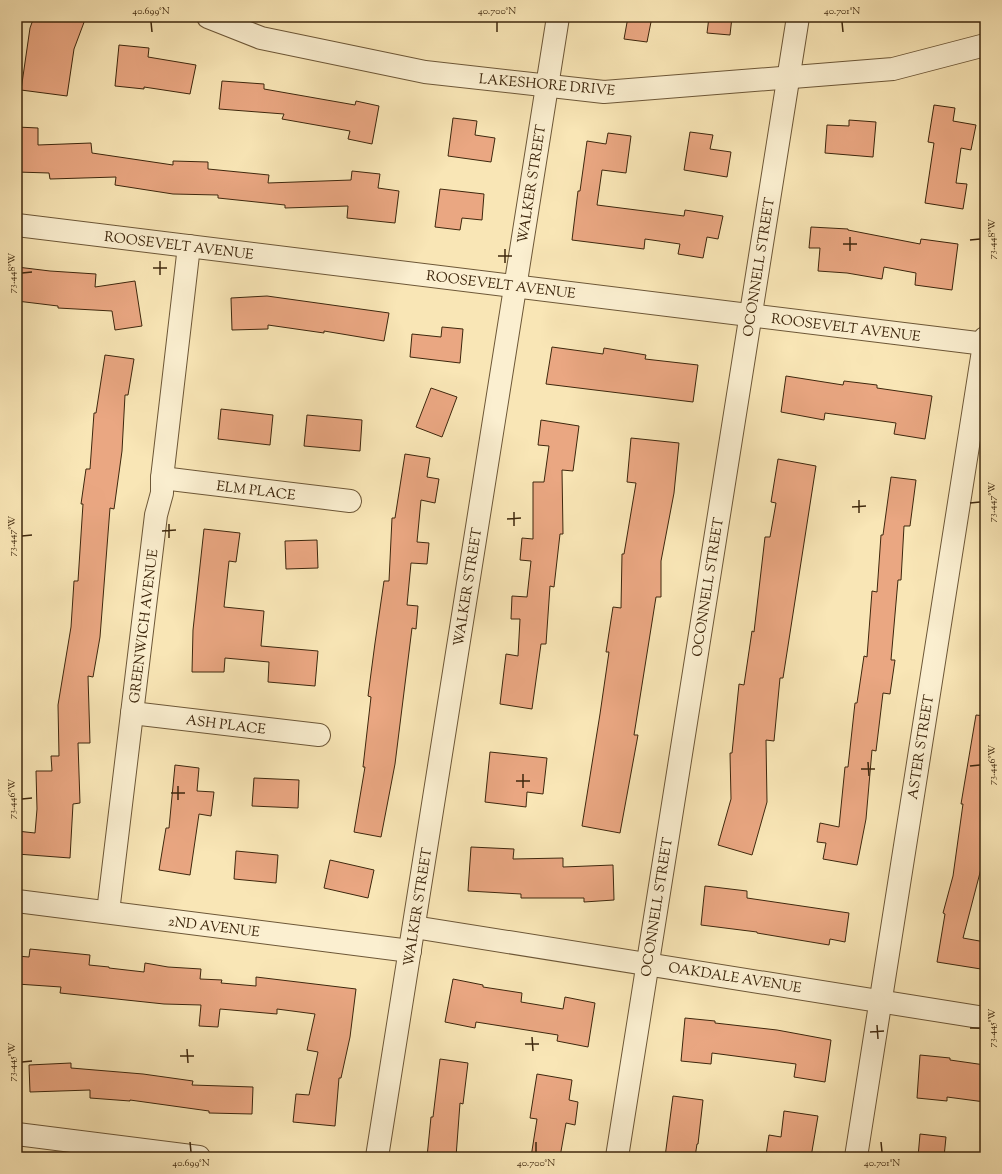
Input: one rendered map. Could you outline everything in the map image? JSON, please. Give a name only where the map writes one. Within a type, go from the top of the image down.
[{"type":"street","name":"LAKESHORE DRIVE","points":[[208,17],[261,38],[417,70],[604,92],[893,69],[985,44]]},
{"type":"street","name":"WALKER STREET","points":[[377,1157],[558,17]]},
{"type":"street","name":"OCONNELL STREET","points":[[616,1157],[798,17]]},
{"type":"street","name":"ROOSEVELT AVENUE","points":[[17,225],[750,315],[985,342]]},
{"type":"street","name":"GREENWICH AVENUE","points":[[108,912],[156,515],[162,493],[162,478],[190,246]]},
{"type":"street","name":"ASTER STREET","points":[[856,1157],[985,342]]},
{"type":"street","name":"ELM PLACE","points":[[162,478],[350,501]]},
{"type":"street","name":"ASH PLACE","points":[[132,713],[319,736]]},
{"type":"street","name":"2ND AVENUE","points":[[17,901],[410,951]]},
{"type":"street","name":"OAKDALE AVENUE","points":[[414,927],[985,1018]]},
{"type":"street","points":[[17,1134],[199,1157]]},
{"type":"building","points":[[34,17],[86,17],[74,49],[67,96],[21,90],[30,28]]},
{"type":"building","points":[[628,17],[652,17],[647,42],[624,39]]},
{"type":"building","points":[[709,17],[732,17],[730,35],[707,33]]},
{"type":"building","points":[[119,45],[149,48],[148,57],[196,65],[190,94],[144,87],[144,89],[115,86]]},
{"type":"building","points":[[222,81],[264,84],[264,89],[355,105],[356,101],[379,106],[372,144],[348,139],[350,131],[282,119],[284,114],[219,109]]},
{"type":"building","points":[[934,105],[955,108],[953,121],[976,125],[971,150],[961,148],[956,183],[967,184],[963,209],[925,203],[934,143],[928,142]]},
{"type":"building","points":[[453,118],[477,121],[475,135],[495,138],[491,162],[448,156]]},
{"type":"building","points":[[849,120],[876,122],[873,157],[825,153],[827,125],[849,126]]},
{"type":"building","points":[[17,127],[38,128],[38,145],[91,143],[92,153],[173,165],[173,161],[208,162],[208,169],[269,175],[268,183],[351,180],[352,171],[380,174],[378,188],[399,191],[395,223],[347,218],[348,206],[285,208],[285,205],[218,198],[218,195],[173,194],[115,185],[116,177],[50,179],[49,173],[17,172]]},
{"type":"building","points":[[690,132],[713,135],[710,149],[731,152],[727,177],[684,170]]},
{"type":"building","points":[[608,133],[631,136],[626,173],[602,170],[597,205],[684,216],[685,210],[723,216],[718,239],[707,237],[703,258],[678,254],[680,244],[645,239],[644,249],[572,240],[578,191],[580,191],[587,141],[606,144]]},
{"type":"building","points":[[440,189],[484,194],[482,220],[462,218],[460,230],[435,227]]},
{"type":"building","points":[[811,227],[848,229],[920,244],[921,239],[958,244],[952,290],[915,285],[916,273],[884,267],[882,279],[847,273],[818,271],[820,248],[809,248]]},
{"type":"building","points":[[17,267],[96,274],[95,287],[135,281],[142,326],[115,330],[112,311],[58,308],[58,306],[17,301]]},
{"type":"building","points":[[267,296],[389,313],[384,341],[324,331],[324,333],[268,325],[268,329],[232,330],[231,298]]},
{"type":"building","points":[[442,327],[463,329],[460,363],[410,357],[412,334],[441,337]]},
{"type":"building","points":[[552,347],[603,354],[604,348],[646,355],[645,359],[698,365],[693,402],[546,384]]},
{"type":"building","points":[[105,355],[134,359],[128,395],[125,395],[122,451],[114,509],[110,508],[100,637],[93,677],[88,676],[90,743],[78,743],[80,803],[73,804],[70,858],[17,854],[17,831],[35,833],[37,809],[36,771],[52,771],[51,756],[59,756],[58,705],[71,627],[74,581],[78,581],[83,504],[81,504],[86,469],[90,469],[94,413],[96,413]]},
{"type":"building","points":[[786,376],[843,385],[844,381],[877,385],[877,388],[932,396],[925,439],[894,434],[896,423],[825,413],[824,420],[781,412]]},
{"type":"building","points":[[431,388],[457,397],[442,437],[416,427]]},
{"type":"building","points":[[221,409],[273,415],[270,445],[218,439]]},
{"type":"building","points":[[307,415],[362,420],[360,451],[304,446]]},
{"type":"building","points":[[541,420],[579,426],[573,471],[562,470],[563,534],[560,534],[554,587],[550,586],[546,644],[541,644],[532,709],[500,704],[506,654],[518,656],[520,619],[511,619],[512,596],[527,597],[531,561],[520,560],[522,538],[533,539],[533,482],[544,482],[549,446],[538,445]]},
{"type":"building","points":[[631,438],[679,443],[674,493],[661,561],[661,597],[656,597],[634,735],[638,735],[620,833],[582,826],[609,652],[606,652],[613,607],[621,608],[622,554],[624,554],[636,483],[627,482]]},
{"type":"building","points":[[405,454],[430,458],[427,477],[439,479],[435,503],[421,500],[417,542],[429,543],[427,564],[411,563],[407,605],[418,606],[416,629],[412,628],[395,764],[381,837],[354,832],[365,767],[363,767],[371,697],[368,696],[375,643],[384,581],[389,581],[392,518],[395,518]]},
{"type":"building","points":[[778,459],[816,466],[783,678],[780,678],[774,741],[766,740],[767,802],[752,855],[718,845],[731,799],[730,753],[732,753],[739,684],[744,685],[752,631],[754,632],[765,537],[770,537],[776,503],[771,502]]},
{"type":"building","points":[[891,477],[916,480],[910,526],[904,526],[901,580],[898,580],[891,660],[895,660],[890,694],[883,693],[876,751],[872,750],[866,819],[857,865],[823,859],[826,843],[817,842],[820,823],[839,827],[845,767],[848,767],[855,703],[857,703],[864,656],[867,657],[872,591],[877,592],[881,535],[883,535]]},
{"type":"building","points":[[204,529],[240,533],[236,562],[229,561],[224,607],[264,611],[261,646],[318,651],[315,686],[268,682],[269,662],[225,658],[224,672],[192,672],[193,630]]},
{"type":"building","points":[[317,540],[318,568],[286,569],[285,541]]},
{"type":"building","points":[[976,715],[985,716],[985,865],[982,865],[963,938],[985,942],[981,969],[937,962],[945,914],[943,913],[953,876],[963,804],[961,804]]},
{"type":"building","points":[[490,752],[547,758],[543,794],[527,792],[526,807],[485,802]]},
{"type":"building","points":[[175,765],[199,768],[197,791],[214,792],[211,816],[199,814],[190,875],[159,870],[166,828],[169,828]]},
{"type":"building","points":[[254,778],[299,780],[298,808],[252,806]]},
{"type":"building","points":[[471,847],[514,849],[513,859],[563,858],[563,867],[613,865],[614,900],[584,902],[584,898],[521,898],[521,894],[468,891]]},
{"type":"building","points":[[236,851],[278,855],[276,883],[234,879]]},
{"type":"building","points":[[330,860],[374,870],[368,898],[324,888]]},
{"type":"building","points":[[705,886],[747,891],[747,898],[849,913],[845,942],[830,939],[829,945],[757,932],[701,925]]},
{"type":"building","points":[[30,949],[90,955],[89,965],[109,968],[144,972],[145,963],[168,967],[201,969],[200,979],[222,980],[221,983],[256,986],[256,977],[356,989],[350,1037],[341,1078],[339,1078],[335,1126],[293,1122],[296,1094],[309,1095],[318,1052],[307,1050],[315,1014],[277,1009],[277,1014],[220,1009],[218,1027],[199,1026],[201,1005],[164,1004],[60,993],[61,987],[17,984],[17,956],[29,957]]},
{"type":"building","points":[[453,979],[483,985],[483,987],[522,993],[521,1002],[563,1009],[565,997],[595,1003],[588,1047],[557,1041],[558,1035],[476,1022],[475,1028],[445,1022]]},
{"type":"building","points":[[685,1018],[777,1030],[831,1040],[825,1082],[794,1077],[796,1064],[712,1053],[711,1064],[681,1061]]},
{"type":"building","points":[[920,1055],[950,1058],[950,1060],[985,1065],[985,1102],[947,1097],[947,1101],[917,1098]]},
{"type":"building","points":[[440,1059],[468,1063],[463,1104],[460,1103],[456,1157],[427,1157],[431,1117],[433,1117]]},
{"type":"building","points":[[71,1063],[71,1068],[143,1074],[193,1081],[192,1085],[253,1087],[252,1114],[209,1113],[209,1111],[130,1100],[90,1098],[90,1090],[30,1092],[29,1065]]},
{"type":"building","points":[[537,1074],[572,1080],[569,1100],[578,1102],[575,1125],[566,1123],[560,1157],[531,1157],[537,1119],[530,1118]]},
{"type":"building","points":[[673,1096],[703,1100],[695,1157],[665,1157]]},
{"type":"building","points":[[784,1111],[818,1116],[811,1157],[782,1157],[766,1155],[769,1135],[781,1137]]},
{"type":"building","points":[[920,1134],[946,1137],[944,1157],[918,1157]]}]
